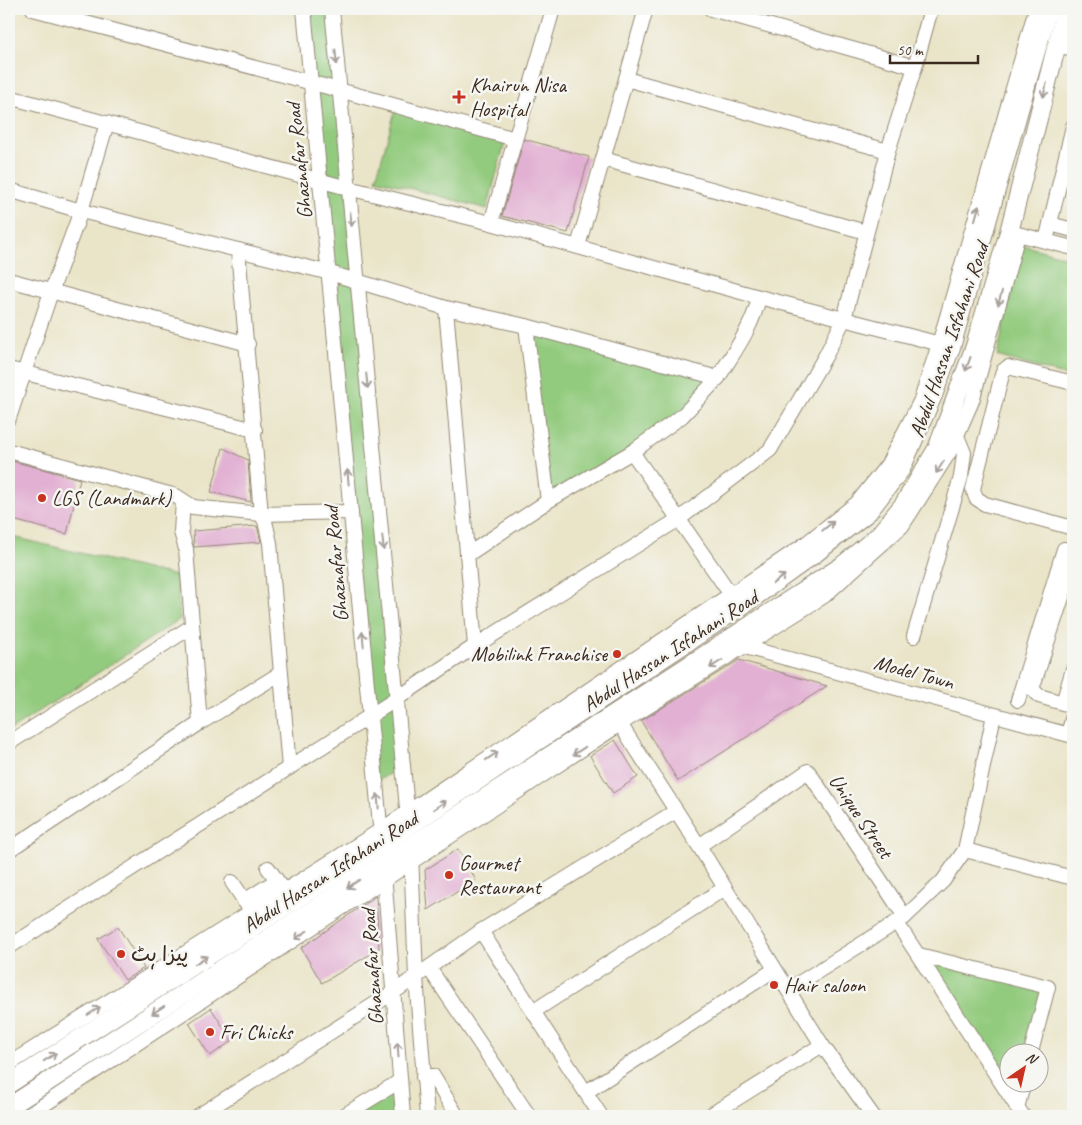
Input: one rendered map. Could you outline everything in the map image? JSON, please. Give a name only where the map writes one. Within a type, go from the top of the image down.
[{"type":"main road","name":"Abdul Hassan Isfahani Road","points":[[9,1084],[252,912],[284,891],[382,837],[735,601],[813,555],[868,512],[901,469],[934,395],[945,346],[1048,9]]},
{"type":"main road","name":"Abdul Hassan Isfahani Road","points":[[9,1107],[384,872],[617,719],[842,566],[878,536],[904,504],[936,449],[974,346],[1014,233],[1065,47],[1066,9]]},
{"type":"street","points":[[33,9],[515,139]]},
{"type":"street","name":"Ghaznafar Road","points":[[304,9],[382,837],[403,1116]]},
{"type":"street","name":"Ghaznafar Road","points":[[332,9],[398,698],[411,853],[416,977],[427,1116]]},
{"type":"street","points":[[491,223],[553,9]]},
{"type":"street","points":[[578,246],[646,9]]},
{"type":"street","points":[[711,9],[915,67]]},
{"type":"street","points":[[9,947],[398,698],[475,646],[680,519],[770,450],[826,355],[844,319],[888,152],[915,67],[930,9]]},
{"type":"street","points":[[9,96],[321,181],[578,246],[759,297],[945,346],[1036,9]]},
{"type":"street","points":[[626,79],[888,152]]},
{"type":"street","points":[[9,418],[51,292],[81,211],[107,123]]},
{"type":"street","points":[[1046,241],[1073,126]]},
{"type":"street","points":[[603,159],[866,232]]},
{"type":"street","points":[[9,190],[81,211],[330,273],[446,308],[526,326],[718,378]]},
{"type":"street","points":[[1050,224],[1073,230]]},
{"type":"street","points":[[870,1115],[774,970],[725,888],[617,719],[745,647],[824,596],[902,526],[950,451],[972,401],[1014,233],[1073,248]]},
{"type":"street","points":[[238,250],[248,344],[261,514],[265,521],[270,543],[289,768]]},
{"type":"street","points":[[9,280],[248,344]]},
{"type":"street","points":[[467,555],[548,501],[632,452],[682,416],[718,378],[743,338],[759,297]]},
{"type":"street","points":[[446,308],[475,646]]},
{"type":"street","points":[[526,326],[548,501]]},
{"type":"street","points":[[1073,383],[1008,366],[1003,371],[972,489],[976,498],[985,504],[1073,528]]},
{"type":"street","points":[[9,369],[255,430]]},
{"type":"street","points":[[914,636],[961,477],[964,453],[957,436]]},
{"type":"street","points":[[9,452],[176,496],[193,506],[261,514],[352,512]]},
{"type":"street","points":[[632,452],[735,601]]},
{"type":"street","points":[[964,453],[982,454]]},
{"type":"street","points":[[182,501],[181,532],[186,549],[200,723]]},
{"type":"street","points":[[1018,700],[1064,549],[1073,552]]},
{"type":"street","points":[[1073,564],[1032,689],[1039,696],[1068,705],[1073,669]]},
{"type":"street","points":[[9,743],[191,627]]},
{"type":"street","name":"Model Town","points":[[745,647],[1071,735]]},
{"type":"street","points":[[11,844],[281,673]]},
{"type":"street","points":[[788,990],[901,920],[943,881],[965,850],[994,714]]},
{"type":"street","points":[[1071,735],[1073,716]]},
{"type":"street","name":"Unique Street","points":[[698,846],[808,771],[901,920]]},
{"type":"street","points":[[198,1116],[394,992],[481,931],[676,811]]},
{"type":"street","points":[[965,850],[1073,878]]},
{"type":"street","points":[[9,1064],[284,891],[268,868]]},
{"type":"street","points":[[27,1116],[384,872]]},
{"type":"street","points":[[232,882],[252,912]]},
{"type":"street","points":[[534,1011],[725,888]]},
{"type":"street","points":[[901,920],[919,955],[1020,1112]]},
{"type":"street","points":[[481,931],[601,1116]]},
{"type":"street","points":[[919,955],[1048,987],[1034,1042]]},
{"type":"street","points":[[429,968],[529,1116]]},
{"type":"street","points":[[586,1092],[774,970]]},
{"type":"street","points":[[709,1116],[822,1045]]},
{"type":"street","points":[[423,1077],[433,1076],[457,1116]]},
{"type":"street","points":[[343,1116],[400,1080]]},
{"type":"street","points":[[1020,1112],[1023,1092]]},
{"type":"green space","points":[[305,9],[329,9],[403,765],[376,782]]},
{"type":"green space","points":[[395,111],[505,142],[487,209],[376,179]]},
{"type":"green space","points":[[1022,245],[1073,259],[1073,378],[997,356]]},
{"type":"green space","points":[[526,326],[718,378],[682,416],[548,501]]},
{"type":"green space","points":[[9,536],[176,576],[180,619],[9,731]]},
{"type":"green space","points":[[919,955],[1048,987],[1034,1042],[1000,1042],[1000,1081]]},
{"type":"green space","points":[[395,1092],[398,1116],[354,1116]]},
{"type":"green space","points":[[1007,1092],[1021,1092],[1017,1108]]},
{"type":"building","points":[[524,139],[589,157],[568,233],[502,216]]},
{"type":"building","points":[[223,448],[248,460],[251,502],[211,492]]},
{"type":"building","name":"LGS (Landmark)","points":[[12,461],[80,479],[67,534],[9,519],[9,471]]},
{"type":"building","points":[[257,526],[261,542],[194,547],[193,531]]},
{"type":"building","points":[[739,660],[827,686],[678,781],[641,721]]},
{"type":"building","points":[[615,740],[638,777],[613,793],[590,756]]},
{"type":"building","name":"Gourmet Restaurant","points":[[458,849],[476,880],[428,910],[425,870]]},
{"type":"building","points":[[376,896],[379,949],[322,983],[301,948]]},
{"type":"building","name":"پیزا ہٹ","points":[[118,927],[144,968],[125,980],[98,939]]},
{"type":"building","name":"Fri Chicks","points":[[211,1008],[232,1041],[210,1056],[189,1023]]},
{"type":"place","name":"Khairun Nisa Hospital","points":[[459,97]]},
{"type":"place","name":"LGS (Landmark)","points":[[42,498]]},
{"type":"place","name":"Mobilink Franchise","points":[[617,654]]},
{"type":"place","name":"Gourmet Restaurant","points":[[449,875]]},
{"type":"place","name":"پیزا ہٹ","points":[[121,954]]},
{"type":"place","name":"Hair saloon","points":[[774,985]]},
{"type":"place","name":"Fri Chicks","points":[[210,1032]]}]
